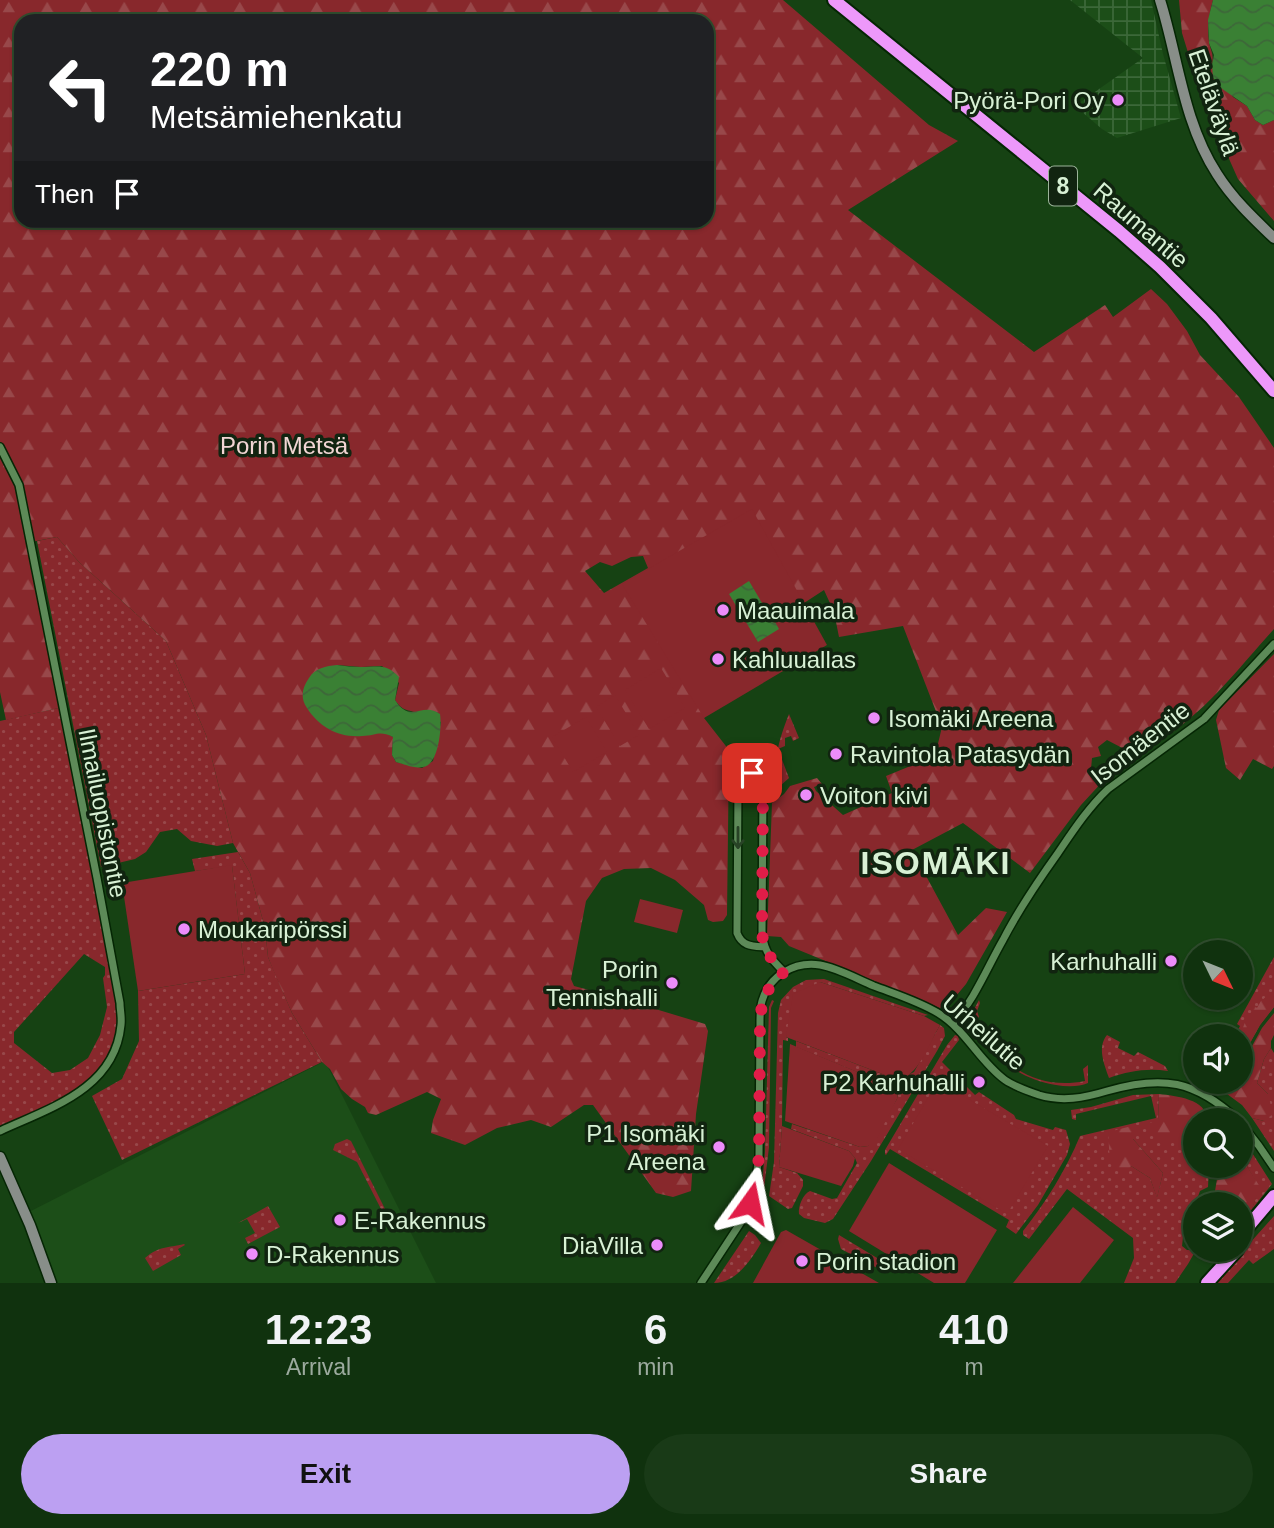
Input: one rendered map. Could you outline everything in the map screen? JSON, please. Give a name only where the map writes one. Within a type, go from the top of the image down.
[{"type":"highway","name":"Raumantie","points":[[834,0],[1160,267],[1210,318],[1274,391]]},
{"type":"highway","points":[[1253,1222],[1274,1200]]},
{"type":"highway","points":[[1253,1229],[1274,1200]]},
{"type":"highway","points":[[1200,1283],[1218,1262]]},
{"type":"highway","points":[[1208,1283],[1226,1262]]},
{"type":"main road","name":"Eteläväylä","points":[[1160,0],[1188,107],[1204,151],[1231,194],[1274,238]]},
{"type":"main road","points":[[0,1157],[30,1225],[51,1283]]},
{"type":"street","name":"Ilmailuopistontie","points":[[0,447],[13,470],[21,495],[97,877],[120,1003],[121,1023],[113,1054],[96,1080],[70,1098],[0,1131]]},
{"type":"street","name":"Isomäentie","points":[[953,1023],[974,993],[1021,907],[1096,801],[1124,777],[1204,719],[1274,644]]},
{"type":"street","points":[[701,1283],[741,1222],[754,1191],[759,1157],[760,1012],[768,988],[784,972],[764,947],[763,783],[757,775],[747,773],[738,784],[737,933],[742,942],[764,947]]},
{"type":"street","name":"Urheilutie","points":[[784,972],[800,965],[820,965],[924,1005],[953,1023],[991,1068],[1006,1081],[1042,1096],[1065,1099],[1088,1097],[1131,1084],[1169,1082],[1198,1091],[1223,1108]]},
{"type":"street","name":"Urheilutie","points":[[1253,1137],[1274,1168]]},
{"type":"shaded area","points":[[1070,0],[1151,0],[1181,118],[1117,138],[1075,106],[1143,58]]},
{"type":"shaded area","points":[[325,1061],[436,1283],[55,1283],[27,1213]]},
{"type":"green space","name":"Porin Metsä","points":[[0,0],[783,0],[929,125],[958,141],[848,210],[1034,352],[1105,305],[1113,317],[1151,289],[1167,304],[1187,331],[1200,355],[1239,397],[1274,448],[1274,629],[1237,671],[1198,711],[1169,734],[1154,730],[1149,738],[1130,752],[1107,740],[1098,747],[1101,756],[1092,758],[1091,769],[1102,774],[1104,780],[1081,805],[1030,873],[963,823],[912,850],[958,935],[986,908],[1007,912],[966,984],[951,1002],[940,1008],[789,946],[781,937],[767,936],[772,803],[790,786],[817,778],[822,784],[814,787],[816,791],[843,815],[892,793],[886,776],[935,756],[942,727],[903,626],[839,637],[834,612],[824,590],[804,603],[793,595],[704,718],[729,750],[727,915],[723,921],[708,920],[704,905],[675,880],[651,868],[624,869],[602,878],[586,901],[571,979],[574,986],[705,1024],[708,1031],[696,1114],[691,1191],[673,1197],[656,1193],[593,1105],[584,1105],[551,1127],[531,1120],[497,1128],[465,1145],[431,1133],[441,1099],[427,1092],[376,1115],[368,1113],[365,1107],[341,1089],[292,1013],[268,957],[265,928],[250,873],[233,843],[206,735],[166,641],[79,562],[57,537],[31,542],[63,707],[6,720],[0,692]],"holes":[[[643,556],[648,568],[604,593],[585,571],[600,562],[612,566],[631,557]],[[337,665],[382,666],[399,683],[395,700],[400,706],[441,722],[433,761],[422,768],[396,762],[392,755],[393,737],[384,732],[377,733]]]},
{"type":"green space","points":[[1179,0],[1213,0],[1208,32],[1212,65],[1233,97],[1247,106],[1255,120],[1263,125],[1274,120],[1274,221],[1238,179],[1202,98],[1182,33]]},
{"type":"green space","name":"Maauimala","points":[[752,509],[827,645],[704,718],[622,584]]},
{"type":"green space","points":[[57,537],[79,562],[166,641],[206,735],[233,843],[217,846],[191,841],[177,829],[160,832],[146,852],[135,859],[101,867],[37,541]]},
{"type":"green space","points":[[1274,654],[1274,766],[1272,769],[1253,759],[1240,780],[1226,768],[1216,720],[1219,710]]},
{"type":"green space","points":[[661,668],[685,708],[649,729],[625,690]]},
{"type":"green space","points":[[615,695],[639,735],[620,746],[596,707]]},
{"type":"green space","points":[[63,707],[121,1023],[113,1054],[83,1090],[0,1131],[0,721]],"holes":[[[84,954],[105,967],[103,978],[107,1007],[100,1035],[88,1058],[70,1070],[52,1073],[14,1043],[14,1032]]]},
{"type":"green space","points":[[789,714],[799,738],[793,741],[791,736],[785,738],[785,746],[778,749]]},
{"type":"green space","points":[[586,717],[607,752],[573,772],[552,737]]},
{"type":"green space","points":[[778,749],[789,778],[780,786],[776,768]]},
{"type":"green space","points":[[238,852],[250,873],[265,928],[268,957],[292,1013],[322,1062],[122,1160],[92,1096],[122,1079],[139,1041],[138,991],[245,974],[232,866],[195,871],[192,859]]},
{"type":"green space","name":"Moukaripörssi","points":[[232,865],[245,974],[138,991],[122,883]]},
{"type":"green space","points":[[640,899],[683,910],[677,933],[634,922]]},
{"type":"green space","points":[[1274,957],[1274,1007],[1253,1038],[1253,1024],[1237,1024],[1245,1010],[1253,1010],[1253,995]]},
{"type":"green space","points":[[824,979],[928,1015],[924,1016],[820,982],[786,1037],[788,1041],[783,1040],[779,1167],[797,1173],[803,1180],[803,1186],[792,1208],[788,1209],[769,1196],[774,1162],[778,1013],[781,1000],[793,987],[806,980]]},
{"type":"green space","points":[[820,982],[924,1016],[940,1025],[912,1072],[898,1080],[786,1037],[793,994]]},
{"type":"green space","points":[[1269,994],[1274,994],[1274,1007],[1253,1038],[1253,1024],[1245,1024],[1253,1005],[1257,1008]]},
{"type":"green space","points":[[772,1000],[769,1147],[764,1189],[762,1185],[769,1007]]},
{"type":"green space","points":[[979,1000],[979,1017],[974,1021],[994,1050],[1006,1061],[1034,1077],[1067,1083],[1085,1081],[1083,1069],[1088,1065],[1088,1083],[1069,1086],[1042,1082],[1006,1064],[986,1045],[969,1022]]},
{"type":"green space","points":[[1274,1013],[1271,1048],[1264,1059],[1257,1083],[1268,1094],[1273,1114],[1264,1121],[1253,1118],[1253,1108],[1244,1108],[1227,1094],[1253,1094],[1253,1044]]},
{"type":"green space","points":[[940,1025],[944,1028],[945,1036],[937,1051],[833,1219],[825,1223],[804,1218],[799,1211],[805,1195],[810,1191],[832,1199],[837,1198],[857,1163],[849,1151],[791,1129],[792,1124],[860,1147],[868,1146],[897,1099],[898,1092],[894,1087],[796,1047],[796,1041],[898,1080],[914,1072]]},
{"type":"green space","points":[[955,1035],[959,1040],[942,1062],[975,1095],[979,1092],[1016,1119],[1053,1130],[1055,1127],[1066,1130],[1070,1144],[1067,1155],[1038,1205],[1016,1234],[1006,1227],[1009,1220],[890,1149],[885,1154]]},
{"type":"green space","points":[[1107,1035],[1120,1042],[1118,1048],[1134,1056],[1138,1052],[1165,1066],[1168,1071],[1138,1071],[1109,1078],[1102,1050]]},
{"type":"green space","points":[[790,1044],[898,1091],[897,1099],[876,1140],[868,1146],[860,1147],[785,1121]]},
{"type":"green space","points":[[1271,1048],[1274,1053],[1274,1151],[1253,1120],[1264,1121],[1268,1094],[1257,1083],[1264,1059]]},
{"type":"green space","points":[[938,1081],[1048,1146],[1007,1214],[898,1149]]},
{"type":"green space","points":[[1159,1094],[1158,1120],[1183,1140],[1183,1178],[1208,1178],[1208,1187],[1200,1192],[1183,1192],[1183,1262],[1189,1262],[1175,1283],[1124,1283],[1134,1258],[1133,1238],[1067,1189],[1029,1239],[1023,1235],[1023,1231],[1062,1173],[1080,1136],[1156,1118],[1151,1096],[1076,1114],[1076,1120],[1072,1119],[1071,1110],[1133,1095]],"holes":[[[1108,1132],[1133,1139],[1163,1173],[1157,1197],[1150,1178],[1131,1166]]]},
{"type":"green space","points":[[1159,1094],[1189,1100],[1203,1108],[1183,1108],[1183,1140],[1168,1142],[1148,1128],[1147,1124],[1158,1120]]},
{"type":"green space","points":[[1136,1125],[1133,1139],[1163,1173],[1157,1198],[1150,1178],[1131,1166],[1126,1172],[1110,1163],[1108,1132]]},
{"type":"green space","points":[[782,1126],[849,1151],[855,1158],[841,1186],[779,1167]]},
{"type":"green space","points":[[347,1139],[351,1141],[391,1221],[385,1225],[377,1212],[381,1209],[357,1162],[333,1150],[335,1144]]},
{"type":"green space","points":[[1253,1154],[1272,1184],[1253,1208],[1259,1187],[1253,1177]]},
{"type":"green space","points":[[889,1163],[997,1230],[965,1283],[934,1283],[849,1231]]},
{"type":"green space","points":[[1253,1176],[1260,1187],[1253,1206],[1253,1192],[1215,1192],[1217,1178],[1253,1178]]},
{"type":"green space","points":[[268,1206],[280,1227],[248,1244],[245,1238],[255,1233],[247,1219],[238,1223]]},
{"type":"green space","points":[[1073,1207],[1114,1240],[1080,1283],[1013,1283]]},
{"type":"green space","points":[[1274,1216],[1274,1249],[1253,1264],[1253,1239]]},
{"type":"green space","name":"Porin stadion","points":[[786,1230],[879,1283],[753,1283],[781,1232]]},
{"type":"green space","points":[[749,1231],[761,1243],[753,1256],[736,1275],[714,1283]]},
{"type":"green space","points":[[839,1235],[887,1264],[883,1271],[841,1249]]},
{"type":"green space","points":[[184,1244],[178,1249],[181,1255],[153,1271],[145,1258],[159,1249]]},
{"type":"green space","points":[[1233,1262],[1247,1262],[1228,1283],[1214,1283]]},
{"type":"water","points":[[1213,0],[1274,0],[1274,120],[1263,125],[1255,120],[1247,106],[1218,86],[1213,78],[1214,55],[1209,43],[1208,20]]},
{"type":"water","points":[[749,581],[779,629],[758,642],[729,594]]},
{"type":"water","points":[[337,665],[382,667],[390,670],[399,677],[395,700],[401,707],[406,711],[428,710],[440,714],[436,753],[428,765],[416,767],[396,762],[392,755],[393,737],[388,735],[345,735],[330,730],[317,721],[305,704],[303,689],[311,675],[318,670]]},
{"type":"place","name":"Pyörä-Pori Oy","points":[[1118,100]]},
{"type":"place","name":"Maauimala","points":[[723,610]]},
{"type":"place","name":"Kahluuallas","points":[[718,659]]},
{"type":"place","name":"Isomäki Areena","points":[[874,718]]},
{"type":"place","name":"Ravintola Patasydän","points":[[836,754]]},
{"type":"place","name":"Voiton kivi","points":[[806,795]]},
{"type":"place","name":"Moukaripörssi","points":[[184,929]]},
{"type":"place","name":"Karhuhalli","points":[[1171,961]]},
{"type":"place","name":"Porin Tennishalli","points":[[672,983]]},
{"type":"place","name":"P2 Karhuhalli","points":[[979,1082]]},
{"type":"place","name":"P1 Isomäki Areena","points":[[719,1147]]},
{"type":"place","name":"E-Rakennus","points":[[340,1220]]},
{"type":"place","name":"DiaVilla","points":[[657,1245]]},
{"type":"place","name":"D-Rakennus","points":[[252,1254]]},
{"type":"place","name":"Porin stadion","points":[[802,1261]]},
{"type":"district","name":"ISOMÄKI","points":[[936,863]]},
{"type":"route","points":[[750,1203],[759,1157],[760,1012],[768,988],[784,972],[764,947],[763,783],[752,773]]}]
